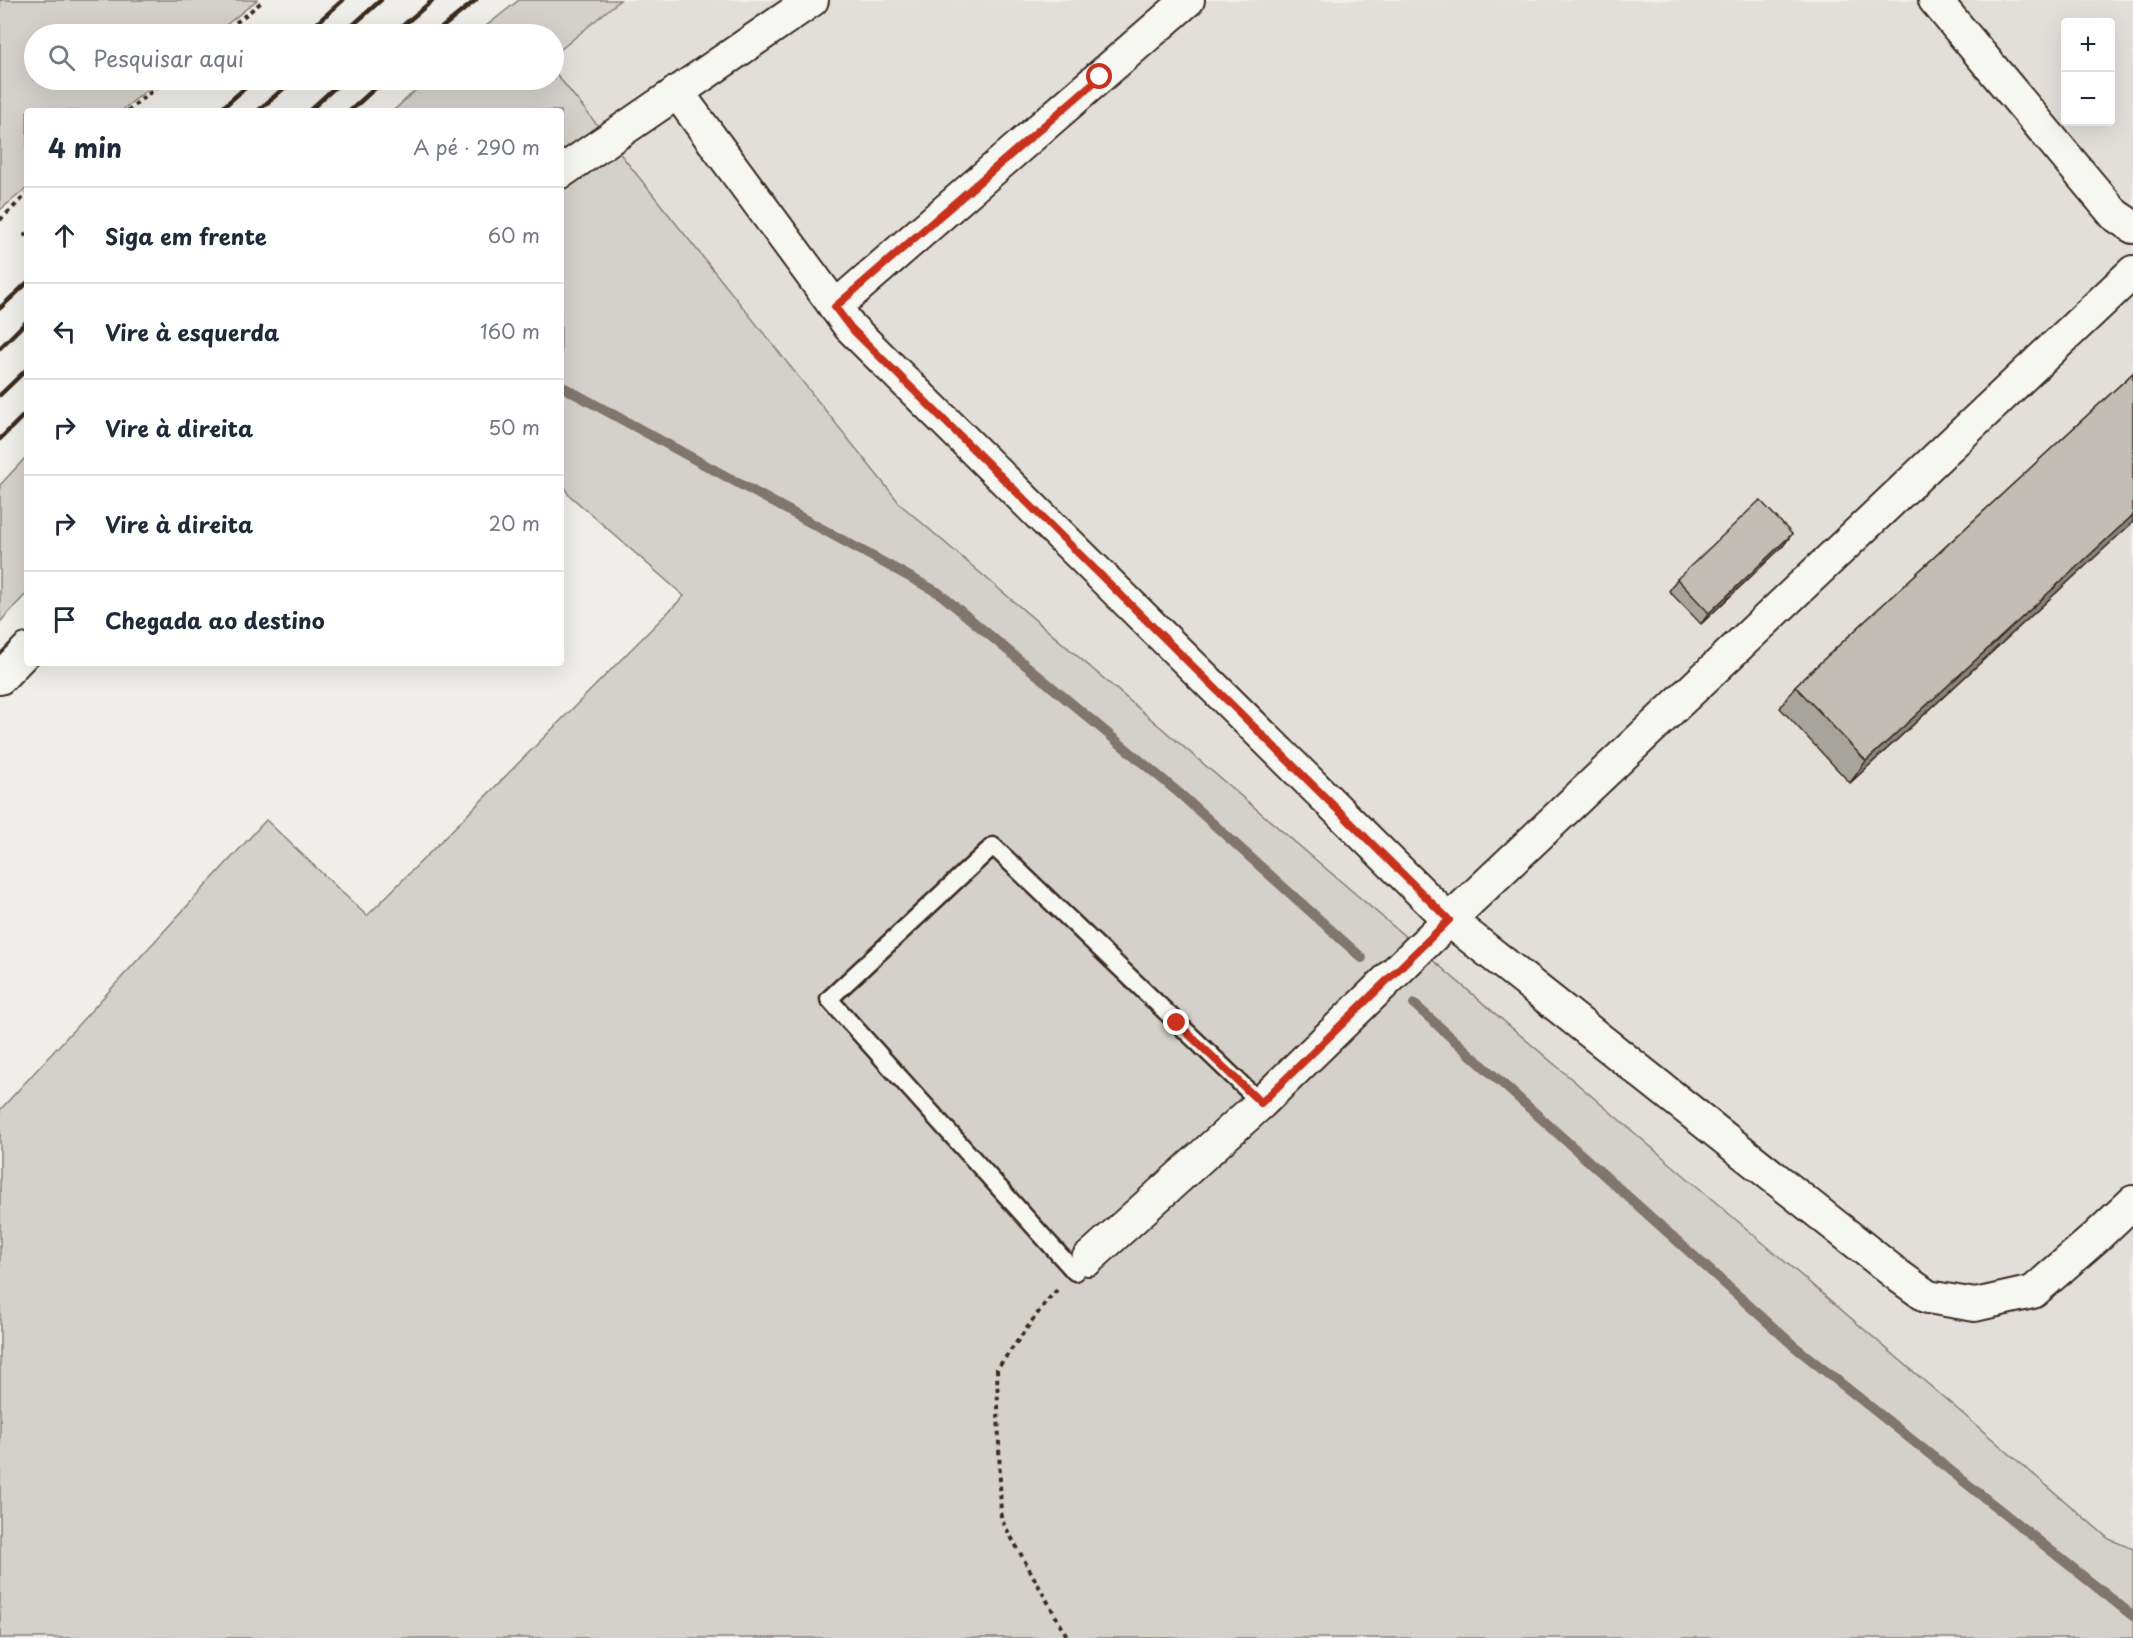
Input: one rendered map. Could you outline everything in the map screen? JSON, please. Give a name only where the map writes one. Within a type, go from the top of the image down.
[{"type":"street","points":[[564,170],[812,0]]},
{"type":"street","points":[[835,307],[1188,0]]},
{"type":"street","points":[[1935,0],[2115,215],[2133,227]]},
{"type":"street","points":[[677,92],[850,327],[1449,920],[1928,1297],[1975,1305],[2033,1292],[2133,1202]]},
{"type":"street","points":[[1081,1265],[1261,1103],[1449,920],[2133,272]]},
{"type":"street","points":[[0,678],[24,653]]},
{"type":"lane","points":[[1081,1265],[829,999],[993,846],[1261,1103]]},
{"type":"path","points":[[234,24],[264,0]]},
{"type":"path","points":[[131,108],[153,90]]},
{"type":"path","points":[[0,220],[24,197]]},
{"type":"path","points":[[1068,1638],[1001,1519],[997,1369],[1046,1302],[1081,1265]]},
{"type":"shaded area","points":[[0,0],[257,0],[227,24],[24,24],[24,90],[147,90],[125,108],[24,108],[24,190],[0,210]]},
{"type":"shaded area","points":[[519,0],[620,0],[564,47],[564,24],[489,24]]},
{"type":"shaded area","points":[[620,0],[2133,0],[2133,1549],[2109,1539],[901,505],[564,84],[564,47]]},
{"type":"shaded area","points":[[564,84],[901,505],[2109,1539],[2133,1549],[2133,1638],[0,1638],[0,1110],[266,820],[367,916],[684,596],[568,494],[564,484],[564,108],[396,108],[416,90],[564,90]]},
{"type":"shaded area","points":[[24,459],[24,596],[0,622],[0,485]]},
{"type":"building","points":[[2133,373],[2133,515],[1866,761],[1795,686]]},
{"type":"building","points":[[1760,500],[1792,534],[1709,613],[1677,579]]},
{"type":"waterway","points":[[564,388],[939,593],[1179,793],[1362,958]]},
{"type":"waterway","points":[[1414,1004],[1794,1346],[2133,1616]]},
{"type":"railway","points":[[316,24],[343,0]]},
{"type":"railway","points":[[354,24],[381,0]]},
{"type":"railway","points":[[405,24],[433,0]]},
{"type":"railway","points":[[446,24],[476,0]]},
{"type":"railway","points":[[222,108],[243,90]]},
{"type":"railway","points":[[261,108],[282,90]]},
{"type":"railway","points":[[312,108],[332,90]]},
{"type":"railway","points":[[353,108],[373,90]]},
{"type":"railway","points":[[0,308],[24,286]]},
{"type":"railway","points":[[0,348],[24,324]]},
{"type":"railway","points":[[0,395],[24,372]]},
{"type":"railway","points":[[0,439],[24,415]]},
{"type":"route","points":[[1100,77],[835,307],[850,327],[1449,920],[1261,1103],[1177,1023]]}]
